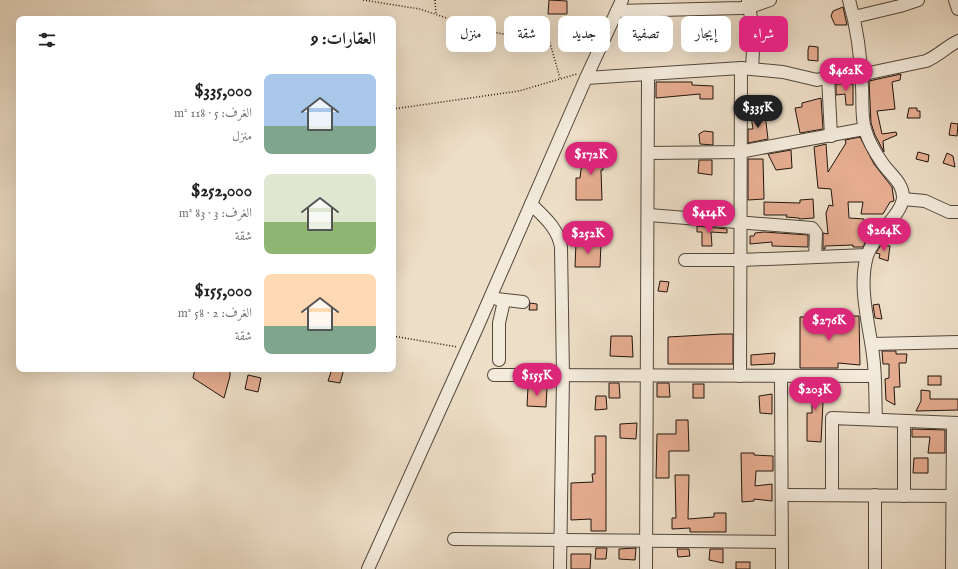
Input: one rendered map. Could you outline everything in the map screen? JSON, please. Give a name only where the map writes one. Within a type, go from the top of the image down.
[{"type":"street","points":[[368,569],[491,295],[587,75],[622,0]]},
{"type":"street","points":[[617,11],[749,4],[770,0]]},
{"type":"street","points":[[849,0],[854,17],[862,75],[864,129],[884,164],[899,183],[902,190],[903,199],[900,208],[883,228],[867,255],[864,286],[872,344],[876,419]]},
{"type":"street","points":[[854,17],[910,4],[918,0]]},
{"type":"street","points":[[955,0],[958,9]]},
{"type":"street","points":[[740,376],[740,260],[742,222],[739,152],[746,68],[754,34],[749,4]]},
{"type":"street","points":[[587,75],[648,74],[746,68],[783,72],[817,80],[828,77],[862,75],[926,62],[936,57],[950,45],[958,41]]},
{"type":"street","points":[[646,569],[646,376],[649,215],[648,74]]},
{"type":"street","points":[[828,77],[831,136]]},
{"type":"street","points":[[649,153],[739,152],[864,129]]},
{"type":"street","points":[[903,199],[925,201],[957,215]]},
{"type":"street","points":[[531,204],[556,230],[560,237],[562,262],[563,376],[560,569]]},
{"type":"street","points":[[649,215],[812,228],[816,233],[815,257]]},
{"type":"street","points":[[685,260],[740,260],[867,255]]},
{"type":"street","points":[[491,295],[504,301],[523,302]]},
{"type":"street","points":[[499,360],[499,323],[504,301]]},
{"type":"street","points":[[872,344],[958,342]]},
{"type":"street","points":[[494,375],[874,376]]},
{"type":"street","points":[[782,376],[782,569]]},
{"type":"street","points":[[832,494],[832,418],[955,423],[955,542],[952,569]]},
{"type":"street","points":[[904,421],[904,496]]},
{"type":"street","points":[[782,495],[832,494],[955,496]]},
{"type":"street","points":[[875,495],[875,569]]},
{"type":"street","points":[[454,539],[781,542]]},
{"type":"path","points":[[363,0],[390,3],[436,14],[482,30],[550,43],[560,78]]},
{"type":"path","points":[[435,0],[436,14]]},
{"type":"path","points":[[396,109],[519,91],[560,78],[587,75]]},
{"type":"path","points":[[396,337],[467,349]]},
{"type":"building","points":[[549,0],[567,1],[567,14],[548,14]]},
{"type":"building","points":[[843,7],[847,25],[835,25],[831,16],[833,11]]},
{"type":"building","points":[[809,46],[818,47],[818,61],[808,60]]},
{"type":"building","points":[[901,74],[900,80],[892,82],[895,109],[877,111],[882,134],[896,132],[897,135],[883,141],[884,152],[875,135],[871,123],[869,81]]},
{"type":"building","points":[[656,82],[692,82],[692,85],[713,86],[713,99],[700,99],[700,94],[656,98]]},
{"type":"building","points":[[836,84],[853,84],[853,105],[846,105],[845,94],[836,95]]},
{"type":"building","points":[[821,98],[823,129],[800,133],[795,108],[802,107],[802,103]]},
{"type":"building","points":[[909,108],[917,108],[917,111],[920,111],[920,118],[907,118]]},
{"type":"building","points":[[765,114],[768,139],[748,143],[748,129],[753,129],[751,116]]},
{"type":"building","points":[[951,123],[958,124],[957,136],[949,135]]},
{"type":"building","points":[[704,131],[713,132],[713,145],[700,144],[699,134]]},
{"type":"building","points":[[860,137],[874,164],[892,187],[894,201],[890,202],[883,214],[861,214],[863,202],[848,202],[849,218],[864,219],[865,243],[863,247],[853,247],[853,245],[825,246],[825,249],[823,249],[823,233],[828,234],[826,213],[829,205],[833,206],[831,189],[818,188],[814,147],[826,144],[828,172],[846,143],[845,140]]},
{"type":"building","points":[[591,144],[598,145],[598,153],[603,153],[603,170],[601,170],[602,200],[576,200],[576,178],[580,178],[583,153],[591,152]]},
{"type":"building","points":[[791,150],[792,168],[776,170],[768,154]]},
{"type":"building","points":[[918,152],[929,155],[928,162],[916,159]]},
{"type":"building","points":[[947,153],[953,156],[955,167],[943,163]]},
{"type":"building","points":[[748,159],[763,159],[764,199],[748,200]]},
{"type":"building","points":[[699,160],[712,160],[712,175],[698,173]]},
{"type":"building","points":[[813,199],[814,218],[799,219],[786,217],[787,215],[764,215],[764,202],[800,203],[800,200]]},
{"type":"building","points":[[697,226],[727,229],[727,233],[711,232],[712,246],[702,246],[702,232],[697,232]]},
{"type":"building","points":[[764,232],[808,235],[808,247],[772,246],[772,242],[750,244],[750,236],[754,236],[755,233]]},
{"type":"building","points":[[576,243],[601,243],[600,267],[575,267]]},
{"type":"building","points":[[881,245],[890,246],[888,261],[879,258],[880,254],[876,253]]},
{"type":"building","points":[[660,281],[669,282],[667,292],[658,291]]},
{"type":"building","points":[[530,303],[537,304],[537,310],[529,310]]},
{"type":"building","points":[[879,304],[882,319],[875,318],[873,305]]},
{"type":"building","points":[[859,316],[860,365],[838,363],[838,368],[800,368],[800,317]]},
{"type":"building","points":[[733,334],[733,364],[668,364],[668,337]]},
{"type":"building","points":[[611,336],[632,336],[633,357],[610,356]]},
{"type":"building","points":[[882,351],[896,351],[896,354],[907,354],[906,363],[899,363],[900,387],[894,387],[895,405],[886,400],[885,379],[889,378],[889,364],[883,364]]},
{"type":"building","points":[[775,353],[774,364],[751,365],[751,355]]},
{"type":"building","points":[[194,372],[230,372],[224,398],[193,378]]},
{"type":"building","points":[[331,372],[343,372],[340,383],[328,381]]},
{"type":"building","points":[[248,375],[261,378],[258,392],[245,389]]},
{"type":"building","points":[[928,376],[941,376],[941,385],[928,385]]},
{"type":"building","points":[[609,383],[619,383],[620,398],[609,398]]},
{"type":"building","points":[[657,383],[669,383],[670,397],[657,397]]},
{"type":"building","points":[[806,383],[824,383],[821,442],[807,441],[807,413],[812,413],[812,400],[807,400]]},
{"type":"building","points":[[693,384],[704,384],[704,398],[693,398]]},
{"type":"building","points":[[528,387],[547,387],[546,407],[527,406]]},
{"type":"building","points":[[921,390],[930,391],[930,399],[958,399],[958,410],[916,411],[921,401]]},
{"type":"building","points":[[772,394],[772,414],[760,413],[759,396]]},
{"type":"building","points":[[596,396],[606,396],[607,409],[595,410]]},
{"type":"building","points":[[676,420],[688,420],[689,451],[669,451],[669,478],[656,478],[657,434],[676,434]]},
{"type":"building","points":[[637,423],[636,439],[620,438],[620,424]]},
{"type":"building","points":[[912,429],[945,430],[945,453],[928,453],[930,437],[912,437]]},
{"type":"building","points":[[595,436],[606,436],[606,531],[591,531],[591,519],[571,520],[571,483],[593,482],[592,474],[595,474]]},
{"type":"building","points":[[741,453],[754,453],[754,455],[773,456],[773,471],[756,471],[755,486],[772,484],[772,501],[754,499],[754,501],[742,502]]},
{"type":"building","points":[[914,458],[928,458],[928,473],[913,473]]},
{"type":"building","points":[[675,475],[689,475],[688,519],[714,517],[714,513],[726,513],[726,532],[690,532],[690,528],[672,529],[672,518],[676,518]]},
{"type":"building","points":[[596,548],[607,548],[606,559],[595,559]]},
{"type":"building","points":[[636,548],[635,560],[619,559],[619,549]]},
{"type":"building","points":[[677,549],[689,549],[690,556],[678,557]]},
{"type":"building","points":[[710,549],[723,549],[723,563],[709,560]]},
{"type":"building","points":[[571,554],[591,554],[590,569],[571,569]]},
{"type":"building","points":[[736,562],[750,562],[750,569],[736,569]]}]
